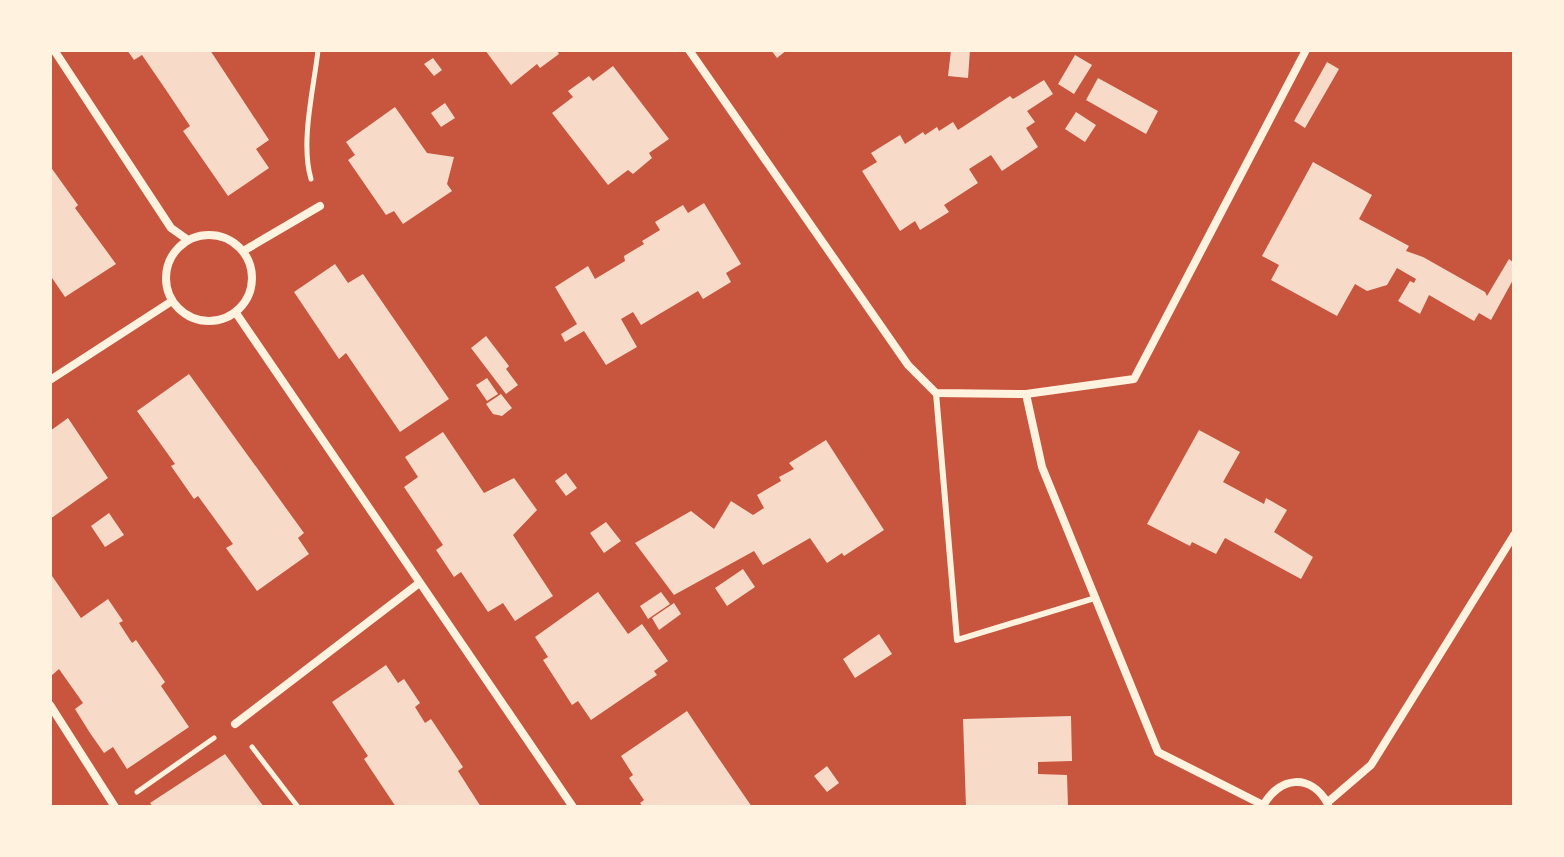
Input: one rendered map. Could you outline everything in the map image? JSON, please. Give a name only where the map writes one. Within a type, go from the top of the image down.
[{"type":"street","points":[[54,50],[171,228],[188,240]]},
{"type":"street","points":[[689,50],[908,365],[936,393],[1026,394],[1134,379],[1306,50]]},
{"type":"street","points":[[245,250],[320,206]]},
{"type":"street","points":[[212,235],[231,239],[245,250],[250,264],[251,289],[236,313],[216,321],[191,318],[172,301],[166,285],[167,267],[174,252],[188,240],[212,235]]},
{"type":"street","points":[[50,380],[172,301]]},
{"type":"street","points":[[236,313],[573,807]]},
{"type":"street","points":[[1026,394],[1042,467],[1158,752],[1263,806],[1273,791],[1287,783],[1303,782],[1318,789],[1329,805],[1371,765],[1514,535]]},
{"type":"street","points":[[235,724],[418,584]]},
{"type":"street","points":[[50,705],[115,807]]},
{"type":"lane","points":[[936,393],[957,640],[1095,598]]},
{"type":"path","points":[[318,50],[307,164],[320,206]]},
{"type":"path","points":[[130,798],[235,724],[298,807]]},
{"type":"building","points":[[127,50],[210,50],[269,140],[256,149],[269,168],[228,196],[183,131],[190,126],[142,55],[134,60]]},
{"type":"building","points":[[485,50],[557,50],[559,54],[540,68],[537,64],[511,85]]},
{"type":"building","points":[[771,50],[787,50],[777,58]]},
{"type":"building","points":[[951,50],[970,50],[968,78],[948,76]]},
{"type":"building","points":[[1075,55],[1092,65],[1074,94],[1058,84]]},
{"type":"building","points":[[433,58],[442,70],[434,76],[424,64]]},
{"type":"building","points":[[1327,62],[1339,69],[1305,128],[1294,121]]},
{"type":"building","points":[[613,66],[669,139],[649,153],[652,158],[633,174],[628,170],[608,185],[552,113],[573,97],[568,91],[589,76],[593,81]]},
{"type":"building","points":[[1098,78],[1158,111],[1146,134],[1086,100]]},
{"type":"building","points":[[1044,80],[1053,94],[1027,111],[1035,122],[1026,128],[1038,147],[1002,171],[991,155],[969,169],[978,183],[944,205],[949,212],[920,230],[915,221],[900,231],[862,171],[877,162],[871,153],[900,135],[905,144],[923,132],[925,135],[937,127],[939,131],[953,122],[958,130],[1010,96],[1013,99]]},
{"type":"building","points":[[445,103],[455,118],[441,127],[431,113]]},
{"type":"building","points":[[395,107],[427,153],[454,157],[447,184],[452,191],[403,224],[394,211],[386,215],[348,160],[355,155],[346,142]]},
{"type":"building","points":[[1076,112],[1096,125],[1085,142],[1065,129]]},
{"type":"building","points":[[1313,162],[1372,195],[1359,219],[1409,246],[1406,251],[1423,257],[1487,296],[1509,259],[1514,263],[1514,278],[1491,320],[1479,313],[1474,321],[1429,295],[1420,314],[1398,301],[1410,281],[1414,283],[1416,279],[1397,268],[1387,285],[1367,291],[1355,284],[1337,316],[1271,280],[1279,265],[1262,256]]},
{"type":"building","points":[[50,166],[78,205],[75,208],[116,264],[65,297],[50,275]]},
{"type":"building","points":[[704,203],[741,264],[726,273],[731,282],[703,299],[698,291],[641,325],[633,312],[621,319],[637,347],[606,365],[584,331],[565,342],[561,334],[577,324],[555,287],[588,266],[595,279],[625,261],[624,256],[660,230],[655,222],[683,205],[688,213]]},
{"type":"building","points":[[335,264],[348,283],[363,274],[449,399],[400,432],[346,353],[339,359],[294,292]]},
{"type":"building","points":[[486,336],[509,366],[506,369],[518,385],[506,394],[471,348]]},
{"type":"building","points":[[189,374],[304,533],[298,538],[309,554],[257,591],[226,548],[233,544],[198,496],[194,499],[171,466],[175,464],[137,411]]},
{"type":"building","points":[[487,378],[498,394],[487,401],[476,385]]},
{"type":"building","points":[[501,394],[512,408],[502,416],[493,414],[486,404]]},
{"type":"building","points":[[68,418],[108,478],[50,519],[50,431]]},
{"type":"building","points":[[1199,430],[1240,452],[1223,482],[1264,504],[1266,498],[1287,510],[1274,532],[1313,557],[1301,579],[1225,538],[1216,554],[1192,542],[1190,546],[1147,524]]},
{"type":"building","points":[[443,432],[484,493],[514,478],[537,510],[513,535],[553,596],[515,621],[503,603],[488,612],[461,572],[454,577],[436,550],[443,545],[404,487],[418,477],[405,457]]},
{"type":"building","points":[[826,440],[884,530],[844,556],[842,553],[827,563],[810,538],[763,565],[754,551],[674,595],[635,543],[691,511],[714,529],[731,501],[753,515],[764,508],[757,495],[794,469],[789,463]]},
{"type":"building","points":[[566,473],[577,488],[566,496],[555,481]]},
{"type":"building","points":[[109,513],[124,535],[105,547],[91,526]]},
{"type":"building","points":[[606,522],[621,541],[604,553],[590,533]]},
{"type":"building","points":[[743,569],[755,587],[727,606],[715,588]]},
{"type":"building","points":[[50,573],[81,618],[108,599],[123,621],[119,623],[132,643],[136,640],[165,682],[161,686],[189,727],[127,769],[113,747],[104,753],[90,733],[75,709],[83,703],[59,669],[51,676]]},
{"type":"building","points":[[598,592],[628,634],[642,624],[668,661],[654,671],[657,675],[591,720],[578,701],[572,705],[543,660],[548,657],[535,637]]},
{"type":"building","points":[[661,592],[670,604],[648,619],[640,606]]},
{"type":"building","points":[[674,603],[681,614],[659,630],[652,618]]},
{"type":"building","points":[[879,634],[892,654],[855,678],[843,659]]},
{"type":"building","points":[[386,665],[398,683],[404,679],[420,703],[415,707],[425,723],[431,719],[463,767],[458,771],[481,807],[396,807],[364,759],[368,756],[332,702]]},
{"type":"building","points":[[687,711],[752,807],[643,807],[640,803],[644,800],[629,778],[633,775],[621,756]]},
{"type":"building","points":[[1071,716],[1072,761],[1038,762],[1038,774],[1067,775],[1068,807],[966,807],[963,719]]},
{"type":"building","points":[[225,754],[264,807],[153,807],[150,803]]},
{"type":"building","points":[[827,766],[839,783],[827,792],[814,776]]}]
